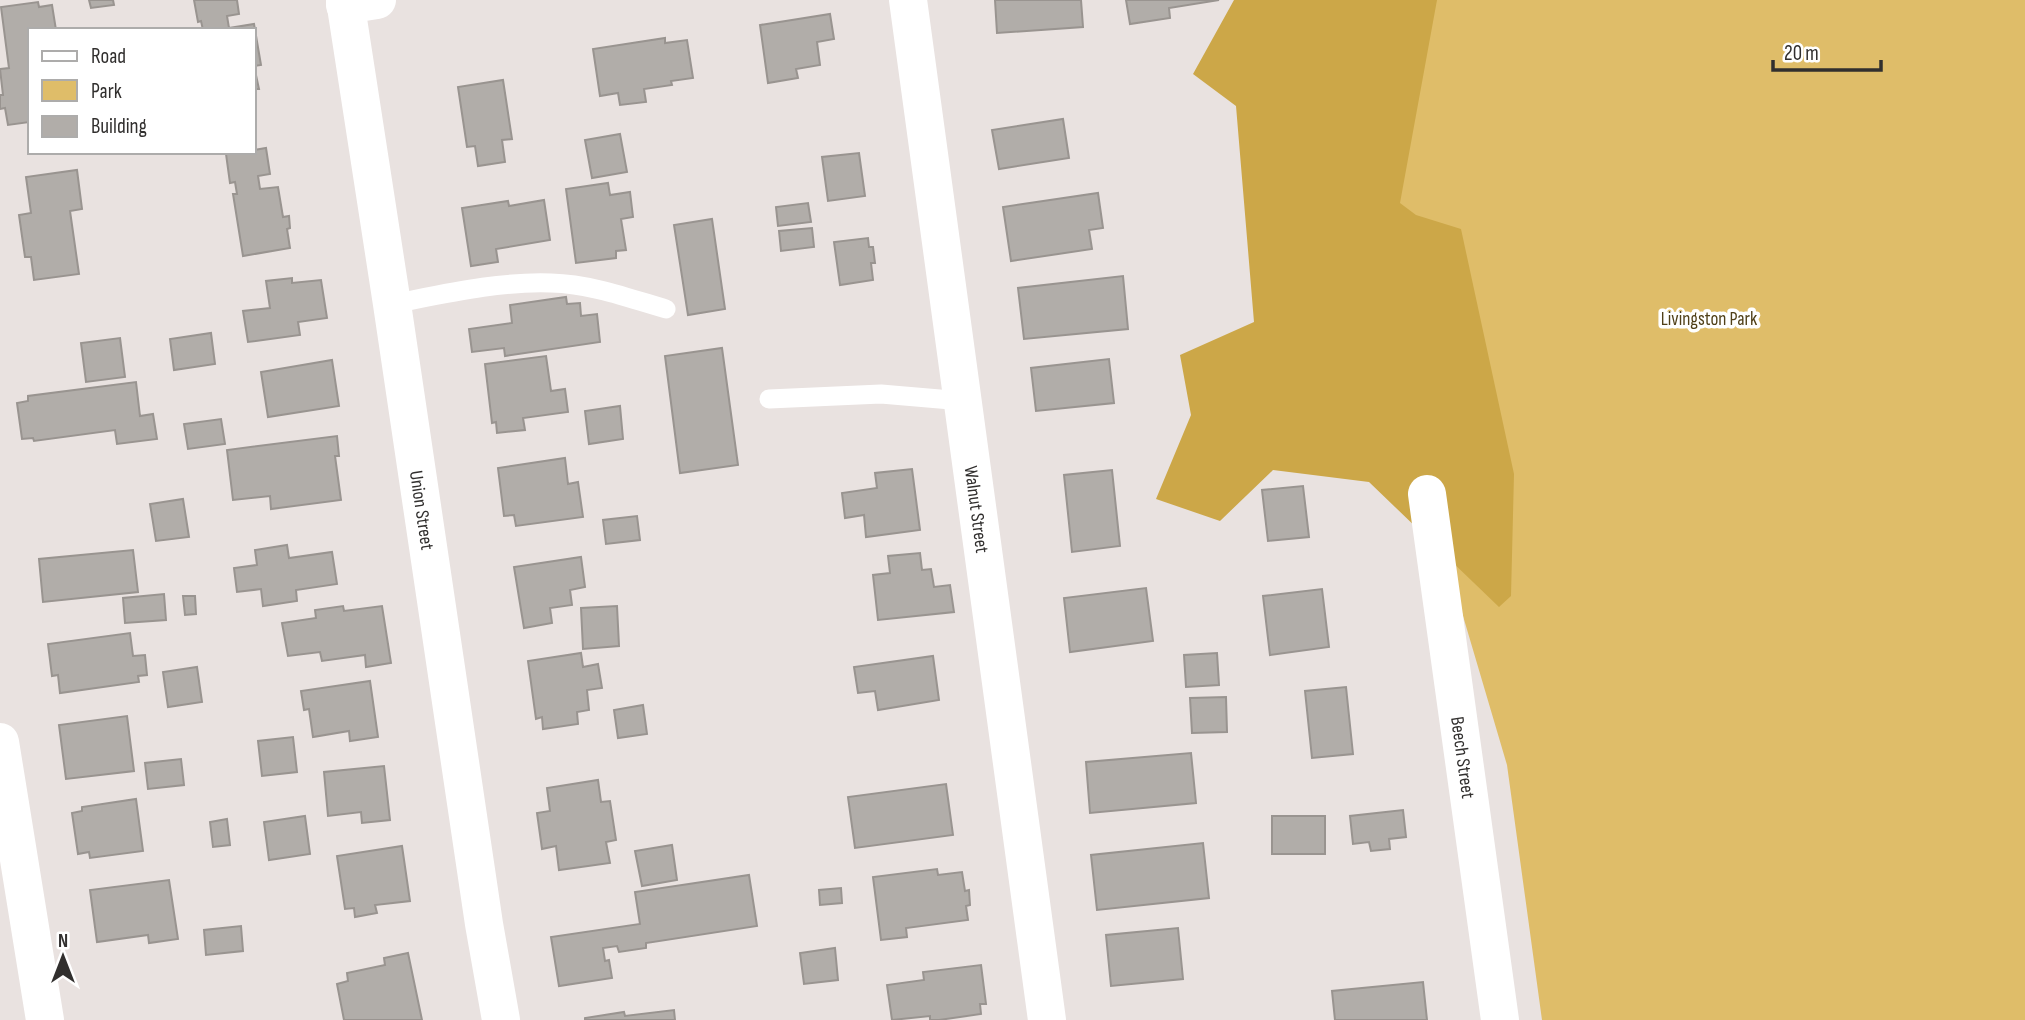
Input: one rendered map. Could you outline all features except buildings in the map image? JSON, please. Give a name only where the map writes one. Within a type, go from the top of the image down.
[{"type":"street","name":"Walnut Street","points":[[908,0],[1047,1020]]},
{"type":"street","name":"Union Street","points":[[356,2],[392,304],[482,910],[501,1020]]},
{"type":"street","name":"Beech Street","points":[[1427,494],[1500,1020]]},
{"type":"street","points":[[0,742],[45,1020]]},
{"type":"lane","points":[[392,304],[508,285],[553,283],[607,291],[666,309]]},
{"type":"lane","points":[[769,399],[881,394],[963,401]]},
{"type":"green space","name":"Livingston Park","points":[[1287,0],[2025,0],[2025,1020],[1542,1020],[1507,765]]},
{"type":"shaded area","points":[[1234,0],[1437,0],[1400,203],[1416,215],[1461,229],[1514,474],[1511,596],[1499,607],[1369,482],[1273,470],[1220,521],[1156,499],[1191,415],[1180,355],[1254,322],[1236,106],[1193,74]]}]
